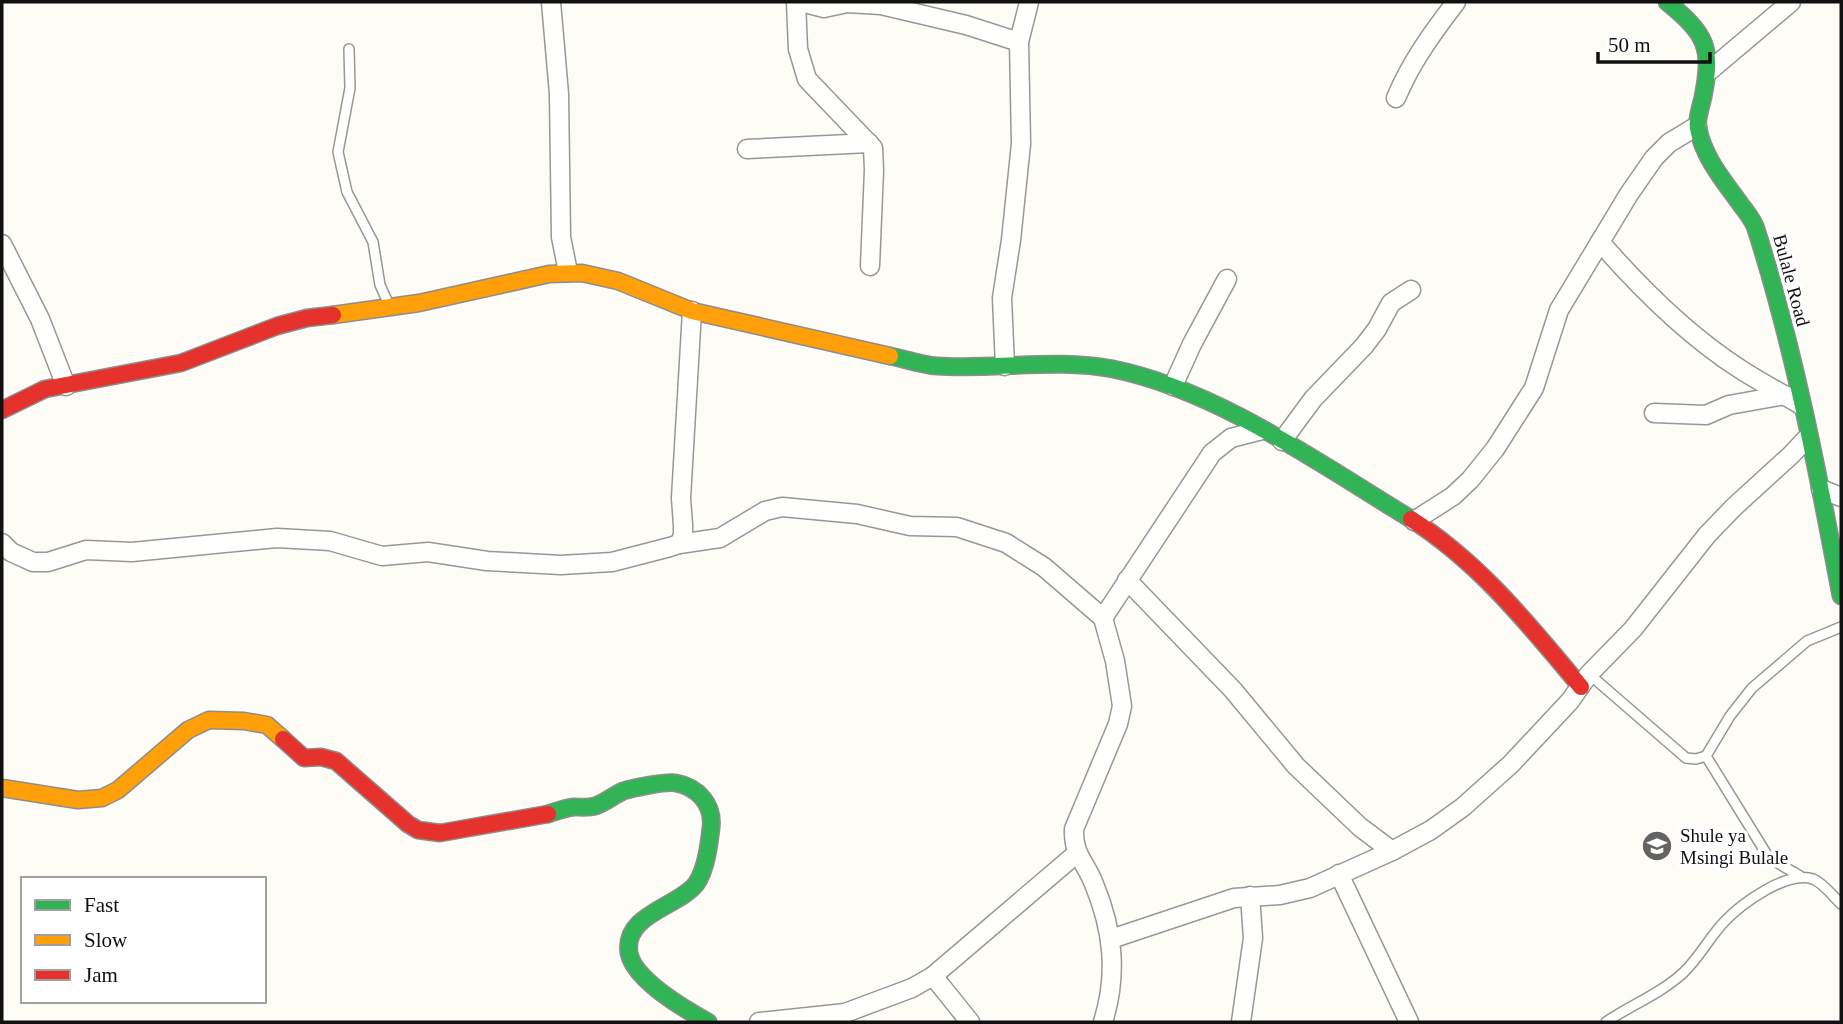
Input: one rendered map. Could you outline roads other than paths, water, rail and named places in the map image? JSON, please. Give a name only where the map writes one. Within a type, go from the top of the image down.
[{"type":"street","points":[[551,2],[559,94],[561,237],[568,272]]},
{"type":"street","points":[[1005,366],[1002,298],[1021,145],[1019,42],[1029,2]]},
{"type":"street","points":[[1396,98],[1413,62],[1456,2]]},
{"type":"street","points":[[1414,521],[1453,496],[1470,480],[1521,412],[1534,388],[1559,310],[1600,242],[1654,158],[1669,143],[1697,126],[1708,72],[1707,52],[1700,33],[1667,2]]},
{"type":"street","points":[[1708,72],[1791,2]]},
{"type":"street","points":[[870,266],[874,154],[869,143],[807,79],[798,49],[808,3],[824,8],[847,3],[881,5],[966,25],[1019,42]]},
{"type":"street","name":"Bulale Road","points":[[1697,126],[1718,173],[1755,225],[1793,400],[1808,437],[1821,489],[1841,596]]},
{"type":"street","points":[[747,149],[869,143]]},
{"type":"street","points":[[1600,242],[1648,294],[1701,340],[1739,369],[1793,400]]},
{"type":"street","points":[[2,244],[40,319],[66,386]]},
{"type":"street","points":[[2,410],[45,388],[181,363],[277,326],[307,318],[389,307],[568,272],[618,281],[692,311],[713,313],[935,366],[965,368],[1067,365],[1113,369],[1191,392],[1282,441],[1414,521],[1470,562],[1585,681]]},
{"type":"street","points":[[1173,386],[1227,279]]},
{"type":"street","points":[[1282,441],[1313,399],[1364,346],[1391,303],[1410,290]]},
{"type":"street","points":[[679,544],[684,525],[681,498],[692,311]]},
{"type":"street","points":[[1654,412],[1706,415],[1729,405],[1793,400]]},
{"type":"street","points":[[1103,618],[1212,453],[1231,438],[1262,430]]},
{"type":"street","points":[[1111,939],[1216,902],[1250,896],[1280,895],[1310,888],[1392,851],[1431,830],[1463,807],[1511,764],[1633,629],[1707,535],[1808,437]]},
{"type":"street","points":[[1821,489],[1841,497]]},
{"type":"street","points":[[2,543],[11,552],[33,562],[48,562],[86,550],[132,552],[277,538],[318,538],[382,556],[428,552],[488,561],[561,565],[612,562],[679,544],[720,538],[765,511],[778,507],[858,514],[910,526],[957,527],[1006,543],[1044,567],[1103,618],[1115,661],[1122,706],[1115,734],[1074,829],[1076,854],[1095,884],[1111,939],[1111,982],[1104,1022]]},
{"type":"street","points":[[1127,580],[1233,690],[1296,766],[1360,827],[1392,851]]},
{"type":"street","points":[[2,788],[78,800],[102,798],[118,790],[144,765],[206,720],[267,725],[304,758],[320,757],[336,761],[403,820],[426,832],[454,831],[571,807],[594,807],[624,791],[679,783],[700,794],[711,806],[712,820],[703,869],[692,889],[647,916],[637,928],[629,950],[636,968],[675,1003],[708,1022]]},
{"type":"street","points":[[768,1021],[799,1020],[845,1013],[912,988],[933,976],[1076,854]]},
{"type":"street","points":[[1339,874],[1409,1022]]},
{"type":"street","points":[[1241,1022],[1253,938],[1250,896]]},
{"type":"street","points":[[933,976],[970,1022]]},
{"type":"lane","points":[[349,49],[349,88],[338,152],[346,192],[373,242],[380,285],[389,307]]},
{"type":"lane","points":[[1585,681],[1686,758],[1696,760],[1706,756],[1730,716],[1752,688],[1807,641],[1841,627]]},
{"type":"lane","points":[[1706,756],[1769,858],[1800,876],[1816,880],[1841,904]]},
{"type":"lane","points":[[1606,1022],[1653,996],[1683,973],[1724,922],[1741,907],[1773,886],[1800,876]]},
{"type":"place","name":"Shule ya Msingi Bulale","points":[[1657,846]]}]
